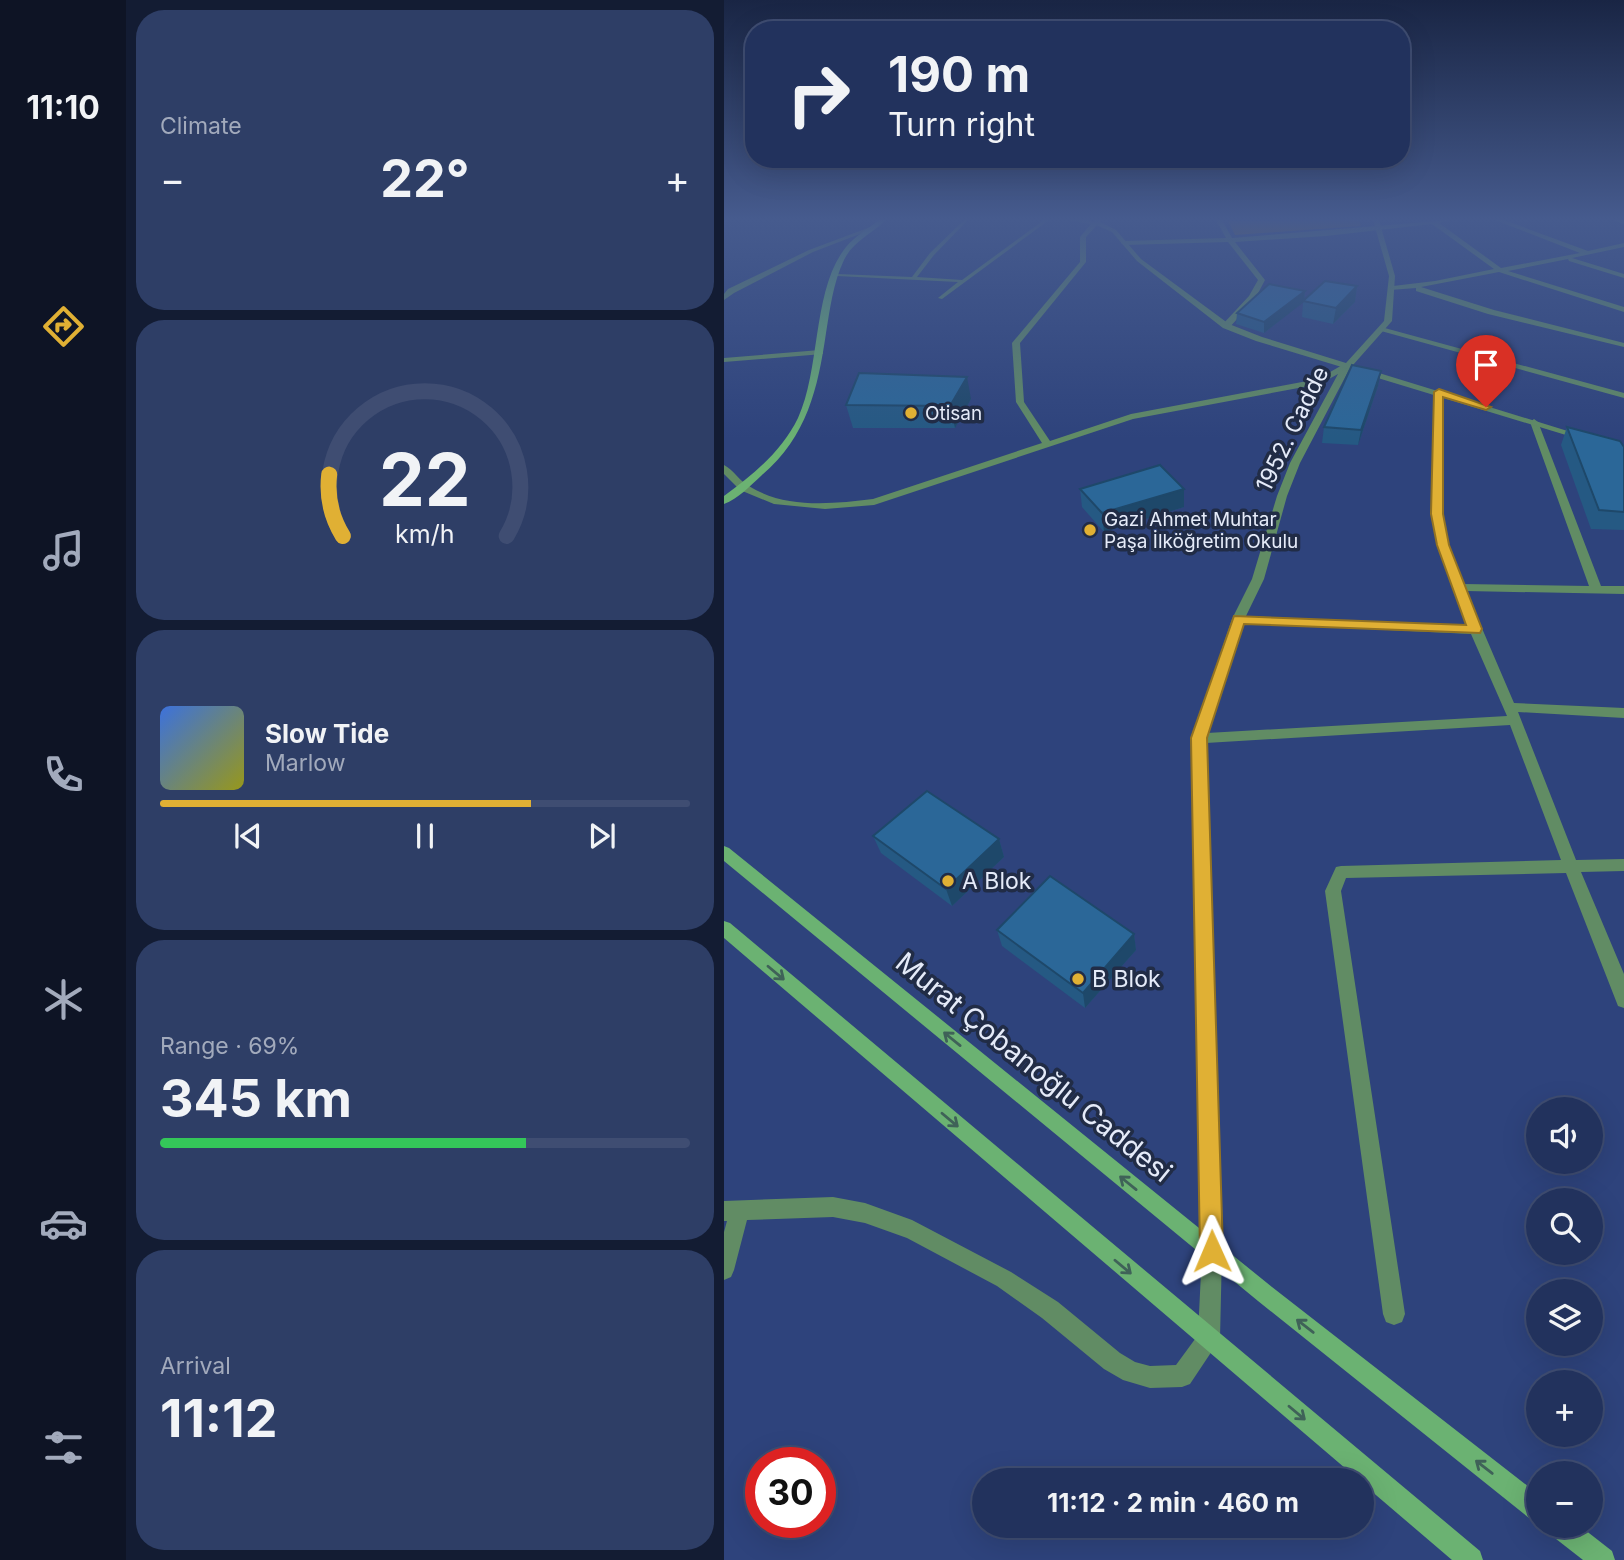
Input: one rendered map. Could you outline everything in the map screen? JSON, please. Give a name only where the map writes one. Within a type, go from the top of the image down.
[{"type":"main road","points":[[724,502],[775,461],[799,427],[812,397],[824,313],[831,293]]},
{"type":"main road","name":"Murat Çobanoğlu Caddesi","points":[[724,852],[1212,1251],[1526,1500]]},
{"type":"main road","points":[[724,929],[1471,1560]]},
{"type":"main road","points":[[1575,1538],[1603,1560]]},
{"type":"street","points":[[1048,445],[1020,402],[1016,344],[1058,293]]},
{"type":"street","points":[[1182,293],[1226,326],[1303,353],[1598,442]]},
{"type":"street","points":[[1226,326],[1255,293]]},
{"type":"street","points":[[724,468],[743,487],[781,502],[840,507],[874,502],[1131,418],[1320,381],[1347,366],[1384,329],[1388,321],[1392,293]]},
{"type":"street","points":[[1430,293],[1491,313],[1624,345]]},
{"type":"street","points":[[1570,293],[1624,310]]},
{"type":"street","points":[[1384,329],[1624,396]]},
{"type":"street","points":[[724,360],[820,352]]},
{"type":"street","name":"1952. Cadde","points":[[1209,1339],[1212,1251],[1199,738],[1238,619],[1258,579],[1282,496],[1295,463],[1347,366]]},
{"type":"street","points":[[1439,392],[1437,514],[1443,545],[1475,629],[1512,713],[1570,865],[1618,966],[1624,1000]]},
{"type":"street","points":[[1534,422],[1596,589]]},
{"type":"street","points":[[1458,587],[1624,590]]},
{"type":"street","points":[[1238,619],[1475,629]]},
{"type":"street","points":[[1199,738],[1512,713],[1624,713]]},
{"type":"street","points":[[1394,1314],[1333,891],[1341,872],[1624,865]]},
{"type":"street","points":[[724,1270],[732,1210],[833,1207],[865,1213],[912,1230],[1004,1279],[1050,1310],[1112,1362],[1131,1372],[1150,1377],[1182,1376],[1209,1339]]},
{"type":"lane","points":[[940,298],[947,293]]},
{"type":"building","points":[[1259,293],[1303,293],[1264,322],[1237,313]]},
{"type":"building","points":[[1312,293],[1351,293],[1336,308],[1303,301]]},
{"type":"building","points":[[1352,365],[1381,371],[1361,430],[1324,427]]},
{"type":"building","points":[[859,373],[967,377],[950,406],[846,405]]},
{"type":"building","points":[[1567,427],[1620,441],[1624,447],[1624,512],[1599,510]]},
{"type":"building","points":[[1160,465],[1184,489],[1102,513],[1080,489]]},
{"type":"building","name":"A Blok","points":[[927,791],[999,839],[946,889],[873,836]]},
{"type":"building","name":"B Blok","points":[[1050,876],[1134,934],[1083,993],[997,930]]},
{"type":"place","name":"Otisan","points":[[911,413]]},
{"type":"place","name":"Gazi Ahmet Muhtar Paşa İlköğretim Okulu","points":[[1090,530]]},
{"type":"place","name":"A Blok","points":[[948,881]]},
{"type":"place","name":"B Blok","points":[[1078,979]]},
{"type":"route","points":[[1212,1251],[1199,738],[1238,619],[1475,629],[1443,545],[1437,514],[1439,392],[1486,407]]}]
